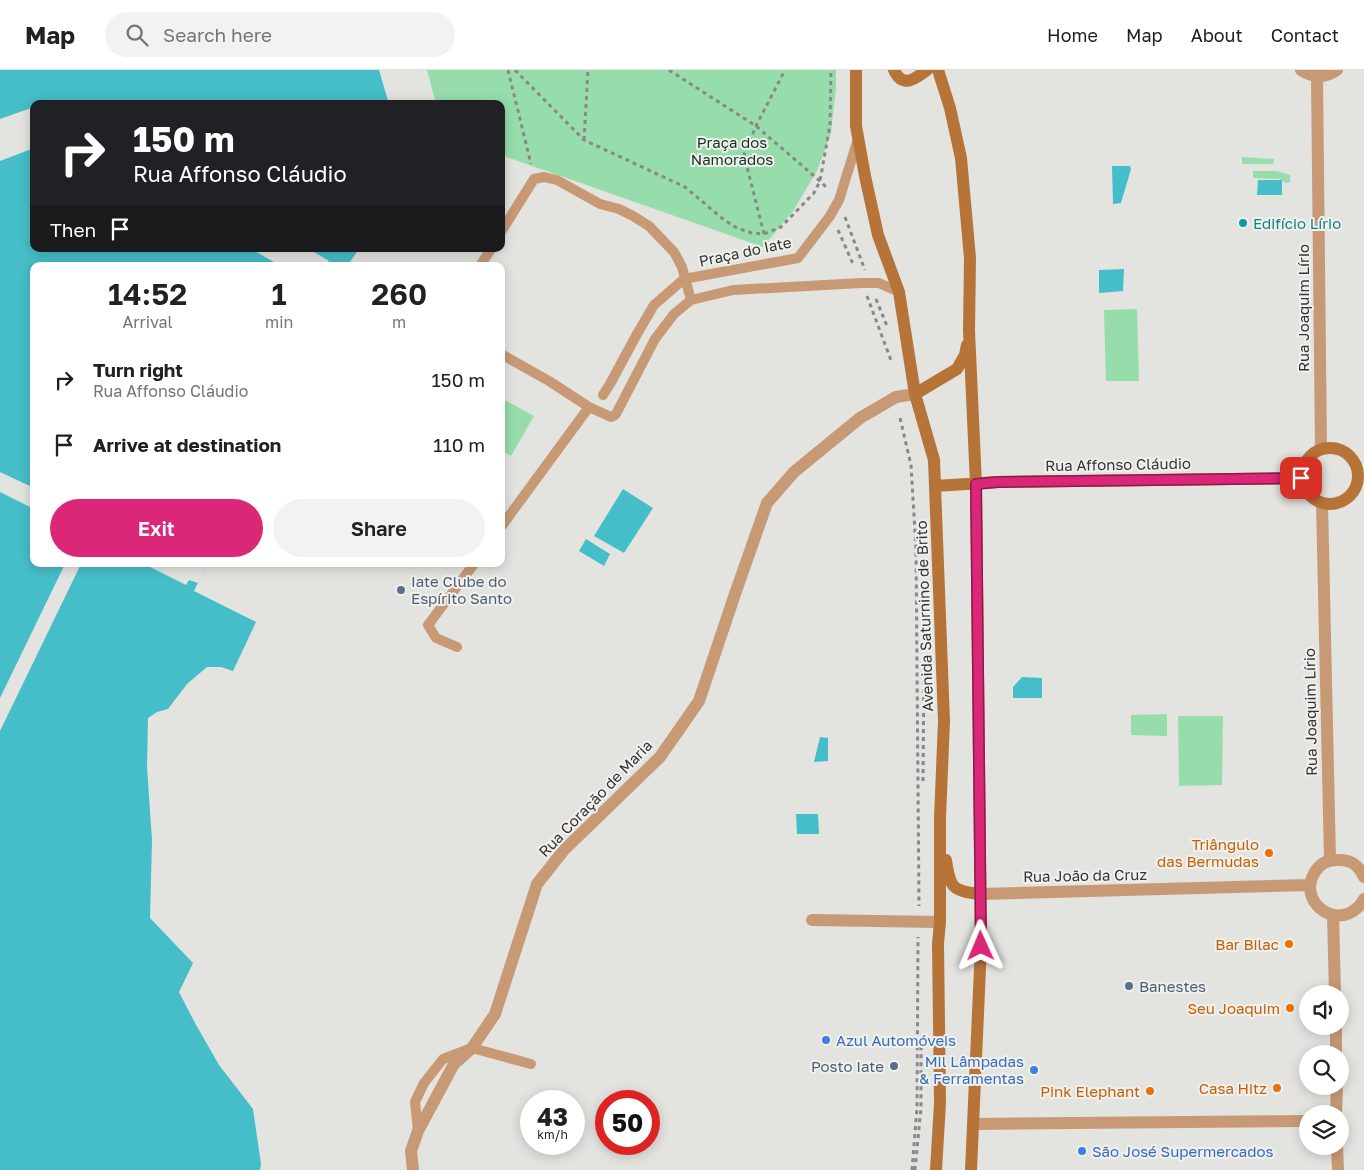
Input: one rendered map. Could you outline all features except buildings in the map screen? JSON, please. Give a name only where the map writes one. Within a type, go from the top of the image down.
[{"type":"main road","name":"Avenida Saturnino de Brito","points":[[856,70],[856,126],[865,176],[878,235],[899,292],[915,394],[934,460],[944,721],[938,944],[940,1103],[936,1170]]},
{"type":"main road","points":[[894,70],[900,79],[904,81],[909,81],[927,70]]},
{"type":"main road","points":[[938,70],[950,108],[961,158],[970,258],[969,331],[976,484],[981,946],[971,1170]]},
{"type":"main road","points":[[915,394],[957,369],[965,354],[969,331]]},
{"type":"main road","points":[[1337,448],[1351,456],[1361,471],[1357,485],[1349,497],[1336,503],[1322,503],[1314,500],[1303,486],[1301,478],[1306,460],[1312,453],[1321,449],[1337,448]]},
{"type":"main road","name":"Rua Affonso Cláudio","points":[[935,486],[998,482],[1301,478]]},
{"type":"main road","points":[[940,818],[949,876],[953,886],[962,892],[980,894]]},
{"type":"street","points":[[1301,70],[1318,77],[1331,74],[1337,70]]},
{"type":"street","name":"Rua Joaquim Lírio","points":[[1318,77],[1321,449]]},
{"type":"street","name":"Rua Coração de Maria","points":[[413,1170],[411,1151],[418,1131],[454,1064],[472,1048],[495,1014],[537,884],[564,850],[660,757],[700,701],[734,594],[767,503],[794,472],[860,418],[896,397],[915,394]]},
{"type":"street","name":"Rua Joaquim Lírio","points":[[1322,503],[1330,860]]},
{"type":"street","points":[[1364,877],[1360,868],[1346,859],[1330,860],[1316,870],[1310,885],[1311,896],[1316,905],[1333,915],[1346,914],[1357,908],[1364,899]]},
{"type":"street","name":"Rua João da Cruz","points":[[980,894],[1310,885]]},
{"type":"street","points":[[1333,915],[1335,985]]},
{"type":"street","points":[[812,920],[940,922]]},
{"type":"street","points":[[972,1124],[1299,1121]]},
{"type":"street","points":[[1337,1155],[1338,1170]]},
{"type":"lane","name":"Praça do Iate","points":[[684,279],[798,258],[830,216],[839,200],[858,138]]},
{"type":"lane","points":[[505,226],[534,179],[544,176],[557,180],[600,204],[619,209],[649,226],[674,252],[682,267],[691,300]]},
{"type":"lane","points":[[602,395],[654,305],[684,279]]},
{"type":"lane","points":[[505,356],[549,381],[589,408],[611,417],[615,415],[630,389],[655,339],[674,314],[691,300],[733,290],[870,283],[879,283],[899,292]]},
{"type":"lane","points":[[505,522],[589,408]]},
{"type":"lane","points":[[457,646],[436,638],[428,625],[472,567]]},
{"type":"lane","points":[[418,1131],[414,1102],[424,1083],[443,1059],[472,1048],[531,1064]]},
{"type":"path","points":[[508,70],[534,179]]},
{"type":"path","points":[[515,70],[584,140],[684,187],[722,219],[737,228],[752,233],[764,234],[781,227],[814,193],[820,181],[830,125],[831,70]]},
{"type":"path","points":[[584,140],[588,70]]},
{"type":"path","points":[[669,70],[756,126],[820,181],[839,200],[888,328]]},
{"type":"path","points":[[764,234],[744,155],[756,126],[785,70]]},
{"type":"path","points":[[838,230],[853,264]]},
{"type":"path","points":[[866,293],[893,366]]},
{"type":"path","points":[[896,397],[907,430]]},
{"type":"path","points":[[900,418],[911,465],[916,549],[921,921],[921,1108],[916,1170]]},
{"type":"path","points":[[923,784],[924,656]]},
{"type":"path","points":[[912,1170],[918,1108],[918,945],[921,921],[923,843]]},
{"type":"green space","name":"Praça dos Namorados","points":[[427,70],[836,70],[831,133],[817,171],[793,211],[763,247],[505,156],[505,100],[435,100]]},
{"type":"green space","points":[[1242,157],[1274,159],[1273,164],[1242,164]]},
{"type":"green space","points":[[1253,171],[1277,171],[1290,175],[1290,182],[1286,183],[1279,179],[1253,178]]},
{"type":"green space","points":[[1137,309],[1139,381],[1106,381],[1104,310]]},
{"type":"green space","points":[[505,400],[534,416],[511,456],[505,452]]},
{"type":"green space","points":[[1167,714],[1167,736],[1131,735],[1131,715]]},
{"type":"green space","points":[[1178,716],[1223,716],[1222,785],[1179,786]]},
{"type":"water","points":[[0,70],[379,70],[388,100],[30,100],[30,252],[357,252],[350,262],[30,262],[30,567],[206,567],[194,591],[256,622],[233,671],[221,667],[207,667],[187,684],[168,709],[157,712],[148,718],[147,767],[152,840],[150,918],[193,963],[179,992],[219,1065],[253,1109],[261,1164],[260,1170],[0,1170]]},
{"type":"water","points":[[1112,166],[1130,166],[1131,169],[1121,203],[1113,204]]},
{"type":"water","points":[[1258,180],[1282,180],[1282,195],[1257,195]]},
{"type":"water","points":[[1124,269],[1123,291],[1099,293],[1099,270]]},
{"type":"water","points":[[623,489],[653,508],[624,553],[594,536]]},
{"type":"water","points":[[586,539],[610,554],[604,566],[579,551]]},
{"type":"water","points":[[1022,677],[1042,678],[1042,698],[1013,698],[1013,687]]},
{"type":"water","points":[[820,737],[828,738],[828,761],[814,762]]},
{"type":"water","points":[[796,814],[818,814],[819,834],[797,834]]},
{"type":"pier","points":[[30,108],[30,150],[0,161],[0,119]]},
{"type":"pier","points":[[256,252],[314,252],[329,261],[328,262],[274,262]]},
{"type":"pier","points":[[0,472],[30,486],[30,507],[0,492]]},
{"type":"pier","points":[[64,567],[80,567],[0,731],[0,698]]},
{"type":"pier","points":[[150,567],[206,567],[198,583],[189,580],[186,585]]},
{"type":"place","name":"Edifício Lírio","points":[[1243,223]]},
{"type":"place","name":"Iate Clube do Espírito Santo","points":[[401,590]]},
{"type":"place","name":"Triângulo das Bermudas","points":[[1269,853]]},
{"type":"place","name":"Bar Bilac","points":[[1289,944]]},
{"type":"place","name":"Banestes","points":[[1129,986]]},
{"type":"place","name":"Seu Joaquim","points":[[1290,1008]]},
{"type":"place","name":"Azul Automóveis","points":[[826,1040]]},
{"type":"place","name":"Posto Iate","points":[[894,1066]]},
{"type":"place","name":"Mil Lâmpadas & Ferramentas","points":[[1034,1070]]},
{"type":"place","name":"Casa Hitz","points":[[1277,1088]]},
{"type":"place","name":"Pink Elephant","points":[[1150,1091]]},
{"type":"place","name":"São José Supermercados","points":[[1082,1151]]},
{"type":"route","points":[[981,946],[976,484],[998,482],[1301,478]]}]
